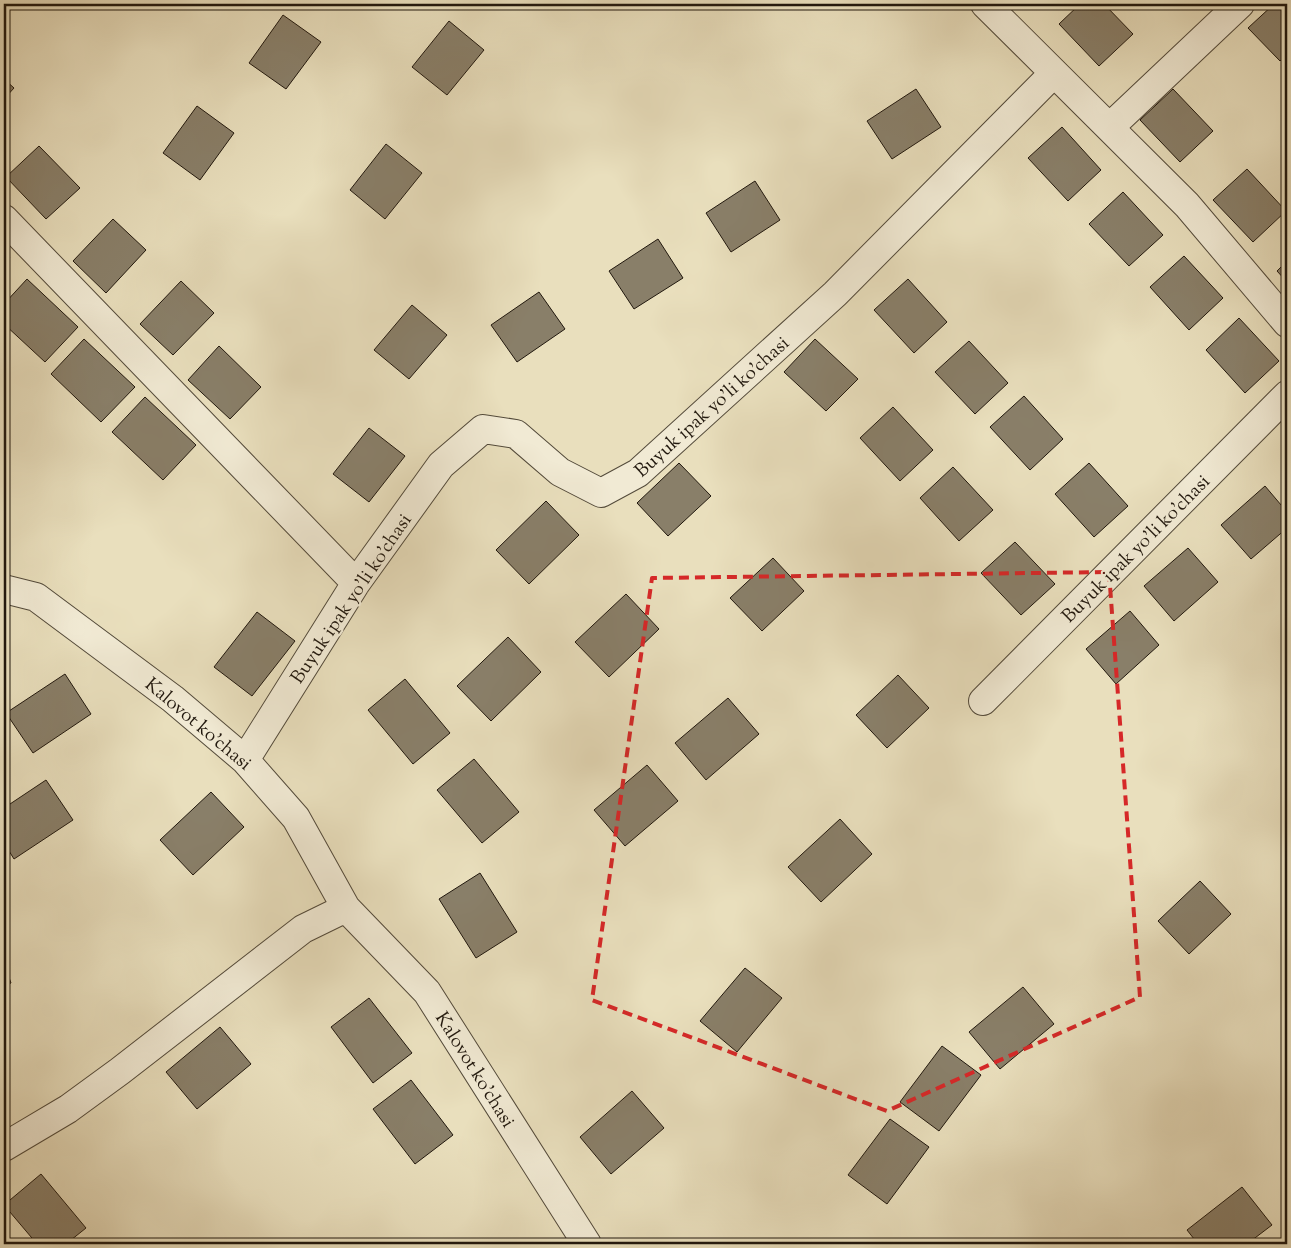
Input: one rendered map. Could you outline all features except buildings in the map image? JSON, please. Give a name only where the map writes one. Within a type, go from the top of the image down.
[{"type":"street","points":[[985,4],[1053,74],[1110,127],[1187,204],[1287,324]]},
{"type":"street","points":[[1110,127],[1240,4]]},
{"type":"street","name":"Buyuk ipak yo'li ko'chasi","points":[[245,760],[356,583],[441,465],[483,429],[516,434],[560,472],[601,493],[638,473],[835,294],[1053,74]]},
{"type":"street","points":[[4,219],[356,583]]},
{"type":"street","name":"Buyuk ipak yo'li ko'chasi","points":[[983,701],[1287,395]]},
{"type":"street","name":"Kalovot ko'chasi","points":[[4,589],[36,597],[173,699],[245,760],[296,818],[346,908],[427,992],[587,1244]]},
{"type":"street","points":[[4,1147],[68,1108],[98,1087],[202,1009],[303,929],[346,908]]},
{"type":"highlighted area","points":[[1109,572],[1140,997],[887,1111],[592,1000],[652,578]]}]
